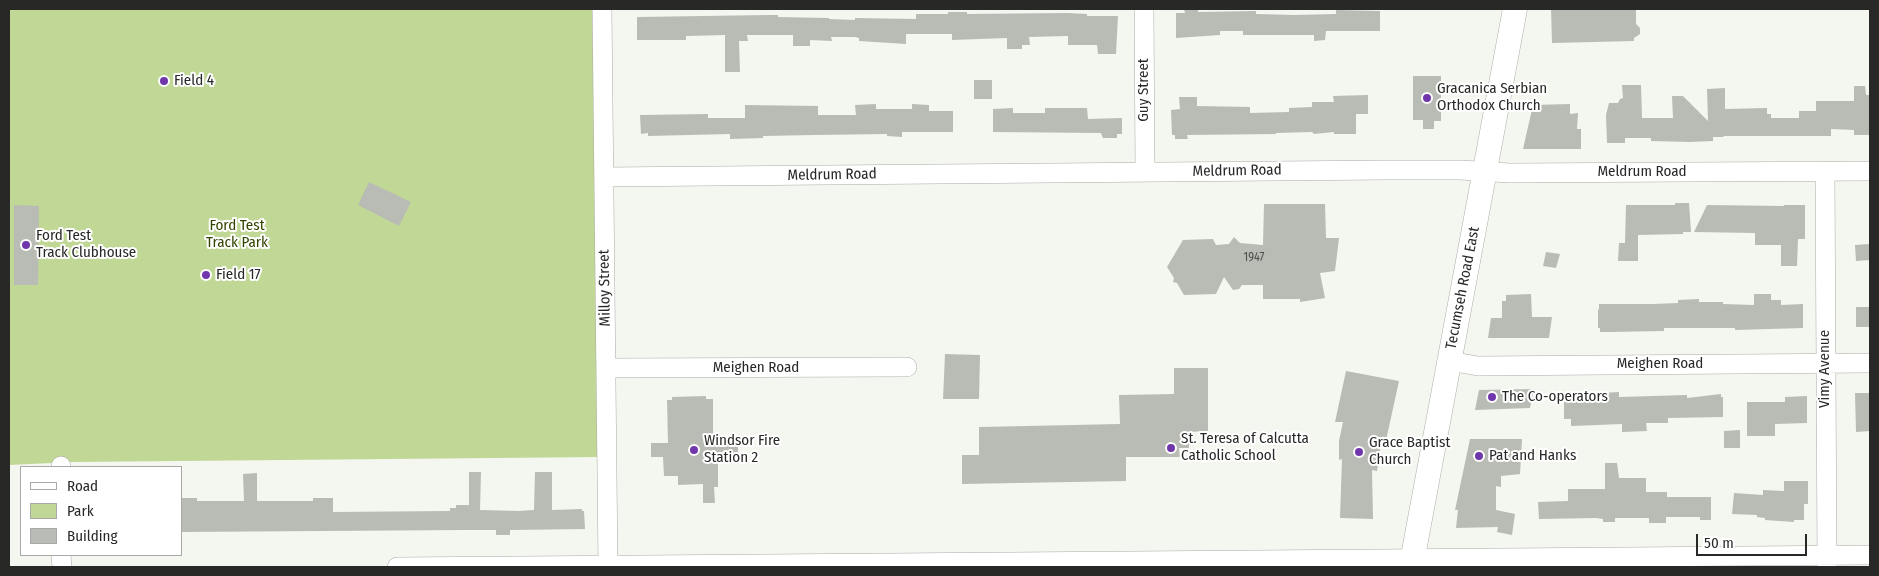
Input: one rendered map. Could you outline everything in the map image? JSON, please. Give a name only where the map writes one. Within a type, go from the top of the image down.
[{"type":"main road","name":"Tecumseh Road East","points":[[1412,563],[1515,9]]},
{"type":"street","name":"Milloy Street","points":[[602,9],[608,566]]},
{"type":"street","name":"Guy Street","points":[[1144,9],[1145,172]]},
{"type":"street","name":"Meldrum Road","points":[[604,177],[1386,170],[1510,173],[1870,170]]},
{"type":"street","name":"Vimy Avenue","points":[[1825,171],[1827,561]]},
{"type":"street","name":"Meighen Road","points":[[1450,361],[1478,366],[1870,363]]},
{"type":"street","name":"Meighen Road","points":[[606,368],[907,367]]},
{"type":"street","points":[[397,567],[1827,561],[1870,555]]},
{"type":"green space","name":"Ford Test Track Park","points":[[9,9],[596,9],[599,457],[74,462],[9,465]]},
{"type":"building","points":[[1184,9],[1198,9],[1198,12],[1256,11],[1256,14],[1294,15],[1336,14],[1336,10],[1380,11],[1380,31],[1326,31],[1325,40],[1314,41],[1314,35],[1243,35],[1243,31],[1220,31],[1220,35],[1176,38],[1176,13],[1185,13]]},
{"type":"building","points":[[1551,9],[1636,9],[1636,24],[1640,28],[1640,34],[1634,38],[1634,41],[1552,43]]},
{"type":"building","points":[[948,12],[967,12],[967,14],[1068,13],[1087,14],[1087,16],[1118,16],[1116,54],[1098,54],[1097,45],[1068,45],[1068,36],[1029,37],[1030,45],[1022,45],[1022,49],[1007,49],[1007,38],[952,40],[952,34],[906,34],[906,44],[859,41],[859,38],[855,37],[831,37],[832,41],[810,40],[810,46],[793,46],[793,35],[747,35],[748,41],[739,41],[740,72],[725,72],[725,35],[686,36],[686,40],[637,40],[637,17],[778,15],[778,17],[855,20],[855,18],[916,19],[916,14],[948,14]]},
{"type":"building","name":"Gracanica Serbian Orthodox Church","points":[[1413,76],[1441,76],[1441,121],[1434,121],[1434,129],[1423,129],[1423,120],[1413,120]]},
{"type":"building","points":[[974,80],[992,80],[992,99],[974,99]]},
{"type":"building","points":[[1622,85],[1641,85],[1642,118],[1673,118],[1672,96],[1683,96],[1708,121],[1707,89],[1725,88],[1725,109],[1767,108],[1767,114],[1771,114],[1771,118],[1799,118],[1799,111],[1816,111],[1816,101],[1854,101],[1854,86],[1865,86],[1866,95],[1870,95],[1870,135],[1854,135],[1854,130],[1831,129],[1831,136],[1723,136],[1713,137],[1713,141],[1690,142],[1651,141],[1651,138],[1625,138],[1625,143],[1607,143],[1606,115],[1609,103],[1618,103],[1623,98]]},
{"type":"building","points":[[1368,95],[1368,114],[1356,114],[1356,134],[1334,134],[1334,132],[1314,134],[1312,132],[1187,135],[1188,139],[1175,139],[1175,135],[1172,135],[1171,110],[1180,109],[1179,97],[1197,97],[1197,106],[1250,107],[1250,113],[1289,112],[1289,108],[1312,107],[1312,102],[1334,102],[1333,96]]},
{"type":"building","points":[[876,104],[876,109],[912,109],[912,104],[929,105],[929,111],[953,111],[953,132],[902,132],[902,137],[887,136],[887,134],[763,136],[763,138],[730,139],[730,134],[648,136],[648,133],[641,134],[640,115],[708,114],[708,118],[745,118],[745,105],[818,106],[818,115],[856,115],[855,105]]},
{"type":"building","points":[[1570,104],[1570,114],[1578,113],[1577,129],[1581,129],[1581,149],[1523,149],[1533,105]]},
{"type":"building","points":[[1013,108],[1013,113],[1045,113],[1045,108],[1087,108],[1088,119],[1122,118],[1122,134],[1117,134],[1117,138],[1103,138],[1101,133],[993,132],[993,109]]},
{"type":"building","points":[[369,182],[411,202],[399,226],[358,205]]},
{"type":"building","points":[[1675,203],[1689,203],[1691,232],[1683,232],[1683,234],[1638,235],[1638,261],[1618,261],[1619,243],[1625,243],[1626,205],[1675,205]]},
{"type":"building","points":[[1264,204],[1325,204],[1326,238],[1339,238],[1335,271],[1320,273],[1325,298],[1300,302],[1300,299],[1263,299],[1263,285],[1242,285],[1239,289],[1233,290],[1224,277],[1216,294],[1184,295],[1177,283],[1173,282],[1174,278],[1167,267],[1183,240],[1213,239],[1216,245],[1229,244],[1234,237],[1240,243],[1263,245]]},
{"type":"building","name":"Ford Test Track Clubhouse","points":[[14,205],[39,206],[38,285],[14,285]]},
{"type":"building","points":[[1707,205],[1805,205],[1805,239],[1798,239],[1797,266],[1781,266],[1781,245],[1755,245],[1755,233],[1694,232]]},
{"type":"building","points":[[1870,244],[1870,260],[1856,261],[1855,245]]},
{"type":"building","points":[[1546,252],[1560,254],[1556,268],[1543,266]]},
{"type":"building","points":[[1531,294],[1532,317],[1552,317],[1549,338],[1488,338],[1491,318],[1502,318],[1502,301],[1506,301],[1506,295]]},
{"type":"building","points":[[1754,294],[1771,294],[1771,300],[1781,300],[1781,305],[1803,304],[1803,328],[1735,330],[1735,328],[1664,328],[1664,331],[1600,332],[1600,328],[1598,328],[1599,304],[1678,303],[1678,300],[1699,299],[1699,302],[1754,305]]},
{"type":"building","points":[[1856,307],[1870,307],[1870,327],[1856,327]]},
{"type":"building","points":[[945,354],[980,355],[979,399],[943,399]]},
{"type":"building","points":[[1174,368],[1208,368],[1208,431],[1189,432],[1189,448],[1179,448],[1180,457],[1126,457],[1126,481],[962,484],[962,455],[979,455],[979,427],[1120,424],[1119,395],[1174,394]]},
{"type":"building","name":"Grace Baptist Church","points":[[1346,371],[1399,381],[1385,445],[1381,444],[1377,471],[1372,470],[1373,519],[1340,518],[1342,459],[1339,460],[1339,441],[1343,422],[1335,422]]},
{"type":"building","points":[[1534,389],[1530,408],[1475,410],[1479,390]]},
{"type":"building","points":[[1619,392],[1619,397],[1687,395],[1687,398],[1721,394],[1721,397],[1723,397],[1723,417],[1668,418],[1668,423],[1646,423],[1647,431],[1622,432],[1622,424],[1571,426],[1571,419],[1564,419],[1564,402],[1571,402],[1571,399],[1600,398],[1601,393]]},
{"type":"building","points":[[1855,393],[1870,393],[1870,431],[1856,432]]},
{"type":"building","name":"Windsor Fire Station 2","points":[[706,396],[706,399],[713,399],[713,443],[738,442],[738,457],[718,457],[718,487],[714,487],[715,503],[703,503],[703,484],[678,485],[678,476],[664,476],[663,457],[651,457],[651,443],[668,443],[667,400],[672,400],[672,397]]},
{"type":"building","points":[[1807,396],[1807,423],[1775,424],[1775,436],[1747,436],[1747,402],[1785,402],[1785,397]]},
{"type":"building","points":[[1740,430],[1740,448],[1724,448],[1724,431]]},
{"type":"building","points":[[1470,439],[1522,439],[1520,474],[1501,476],[1501,487],[1496,486],[1496,510],[1515,514],[1512,535],[1497,532],[1498,527],[1456,528],[1458,510],[1455,510]]},
{"type":"building","points":[[1605,463],[1617,463],[1619,478],[1646,478],[1646,492],[1667,492],[1667,497],[1711,497],[1711,520],[1700,520],[1700,517],[1666,517],[1666,523],[1649,523],[1649,518],[1615,518],[1615,522],[1603,522],[1603,519],[1596,518],[1539,519],[1538,502],[1568,501],[1568,489],[1605,489]]},
{"type":"building","points":[[469,472],[481,472],[480,510],[519,511],[534,510],[535,472],[552,472],[552,510],[582,509],[584,511],[585,529],[510,530],[510,535],[496,535],[496,530],[182,532],[182,498],[197,498],[197,501],[244,501],[243,474],[257,473],[257,501],[313,501],[313,498],[333,498],[333,512],[450,511],[450,508],[456,508],[456,505],[469,505]]},
{"type":"building","points":[[1784,481],[1808,481],[1808,504],[1804,504],[1804,520],[1794,520],[1794,522],[1765,520],[1765,518],[1757,517],[1757,515],[1732,514],[1734,493],[1763,495],[1763,490],[1784,491]]},
{"type":"place","name":"Field 4","points":[[164,81]]},
{"type":"place","name":"Gracanica Serbian Orthodox Church","points":[[1427,98]]},
{"type":"place","name":"Ford Test Track Clubhouse","points":[[26,245]]},
{"type":"place","name":"Field 17","points":[[206,275]]},
{"type":"place","name":"The Co-operators","points":[[1492,397]]},
{"type":"place","name":"St. Teresa of Calcutta Catholic School","points":[[1171,448]]},
{"type":"place","name":"Windsor Fire Station 2","points":[[694,450]]},
{"type":"place","name":"Grace Baptist Church","points":[[1359,452]]},
{"type":"place","name":"Pat and Hanks","points":[[1479,456]]}]
